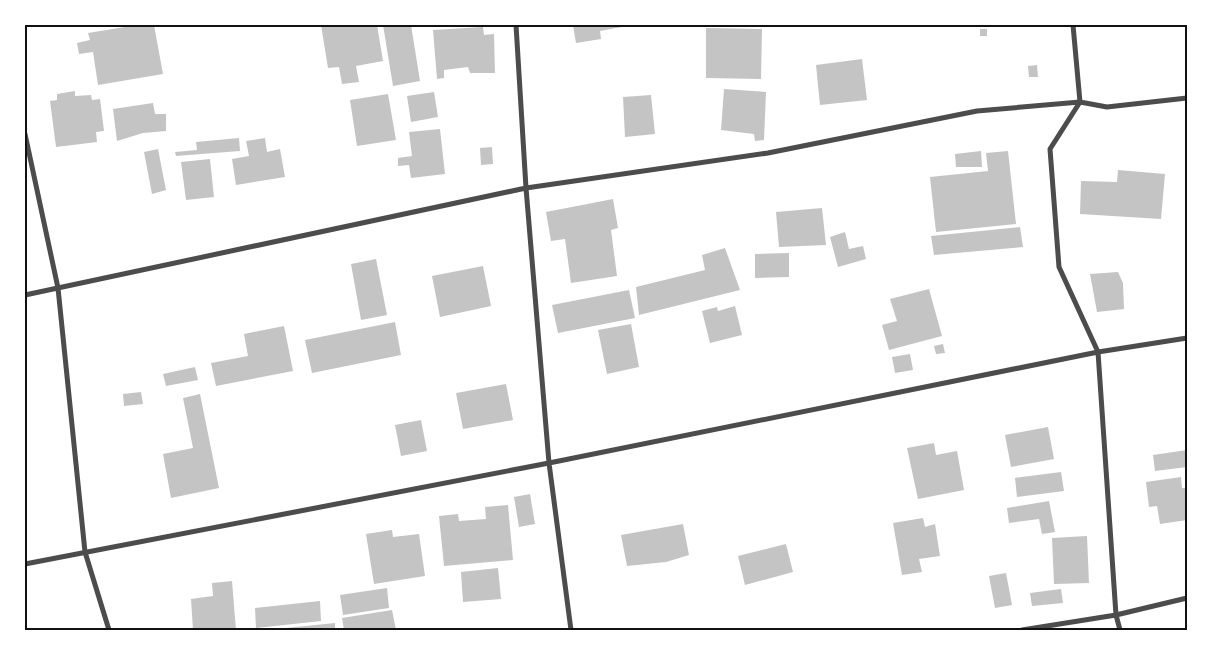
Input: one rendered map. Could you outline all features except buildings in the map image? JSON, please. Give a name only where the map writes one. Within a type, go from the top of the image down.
[{"type":"street","points":[[516,25],[526,188],[549,463],[571,630]]},
{"type":"street","points":[[1073,25],[1080,102],[1050,150],[1059,267],[1098,352],[1116,615],[1120,630]]},
{"type":"street","points":[[25,295],[526,188],[768,153],[977,111],[1080,102],[1107,107],[1187,98]]},
{"type":"street","points":[[25,134],[58,288],[85,552],[109,630]]},
{"type":"street","points":[[25,564],[549,463],[1098,352],[1187,338]]},
{"type":"street","points":[[1022,630],[1116,615],[1187,598]]}]
